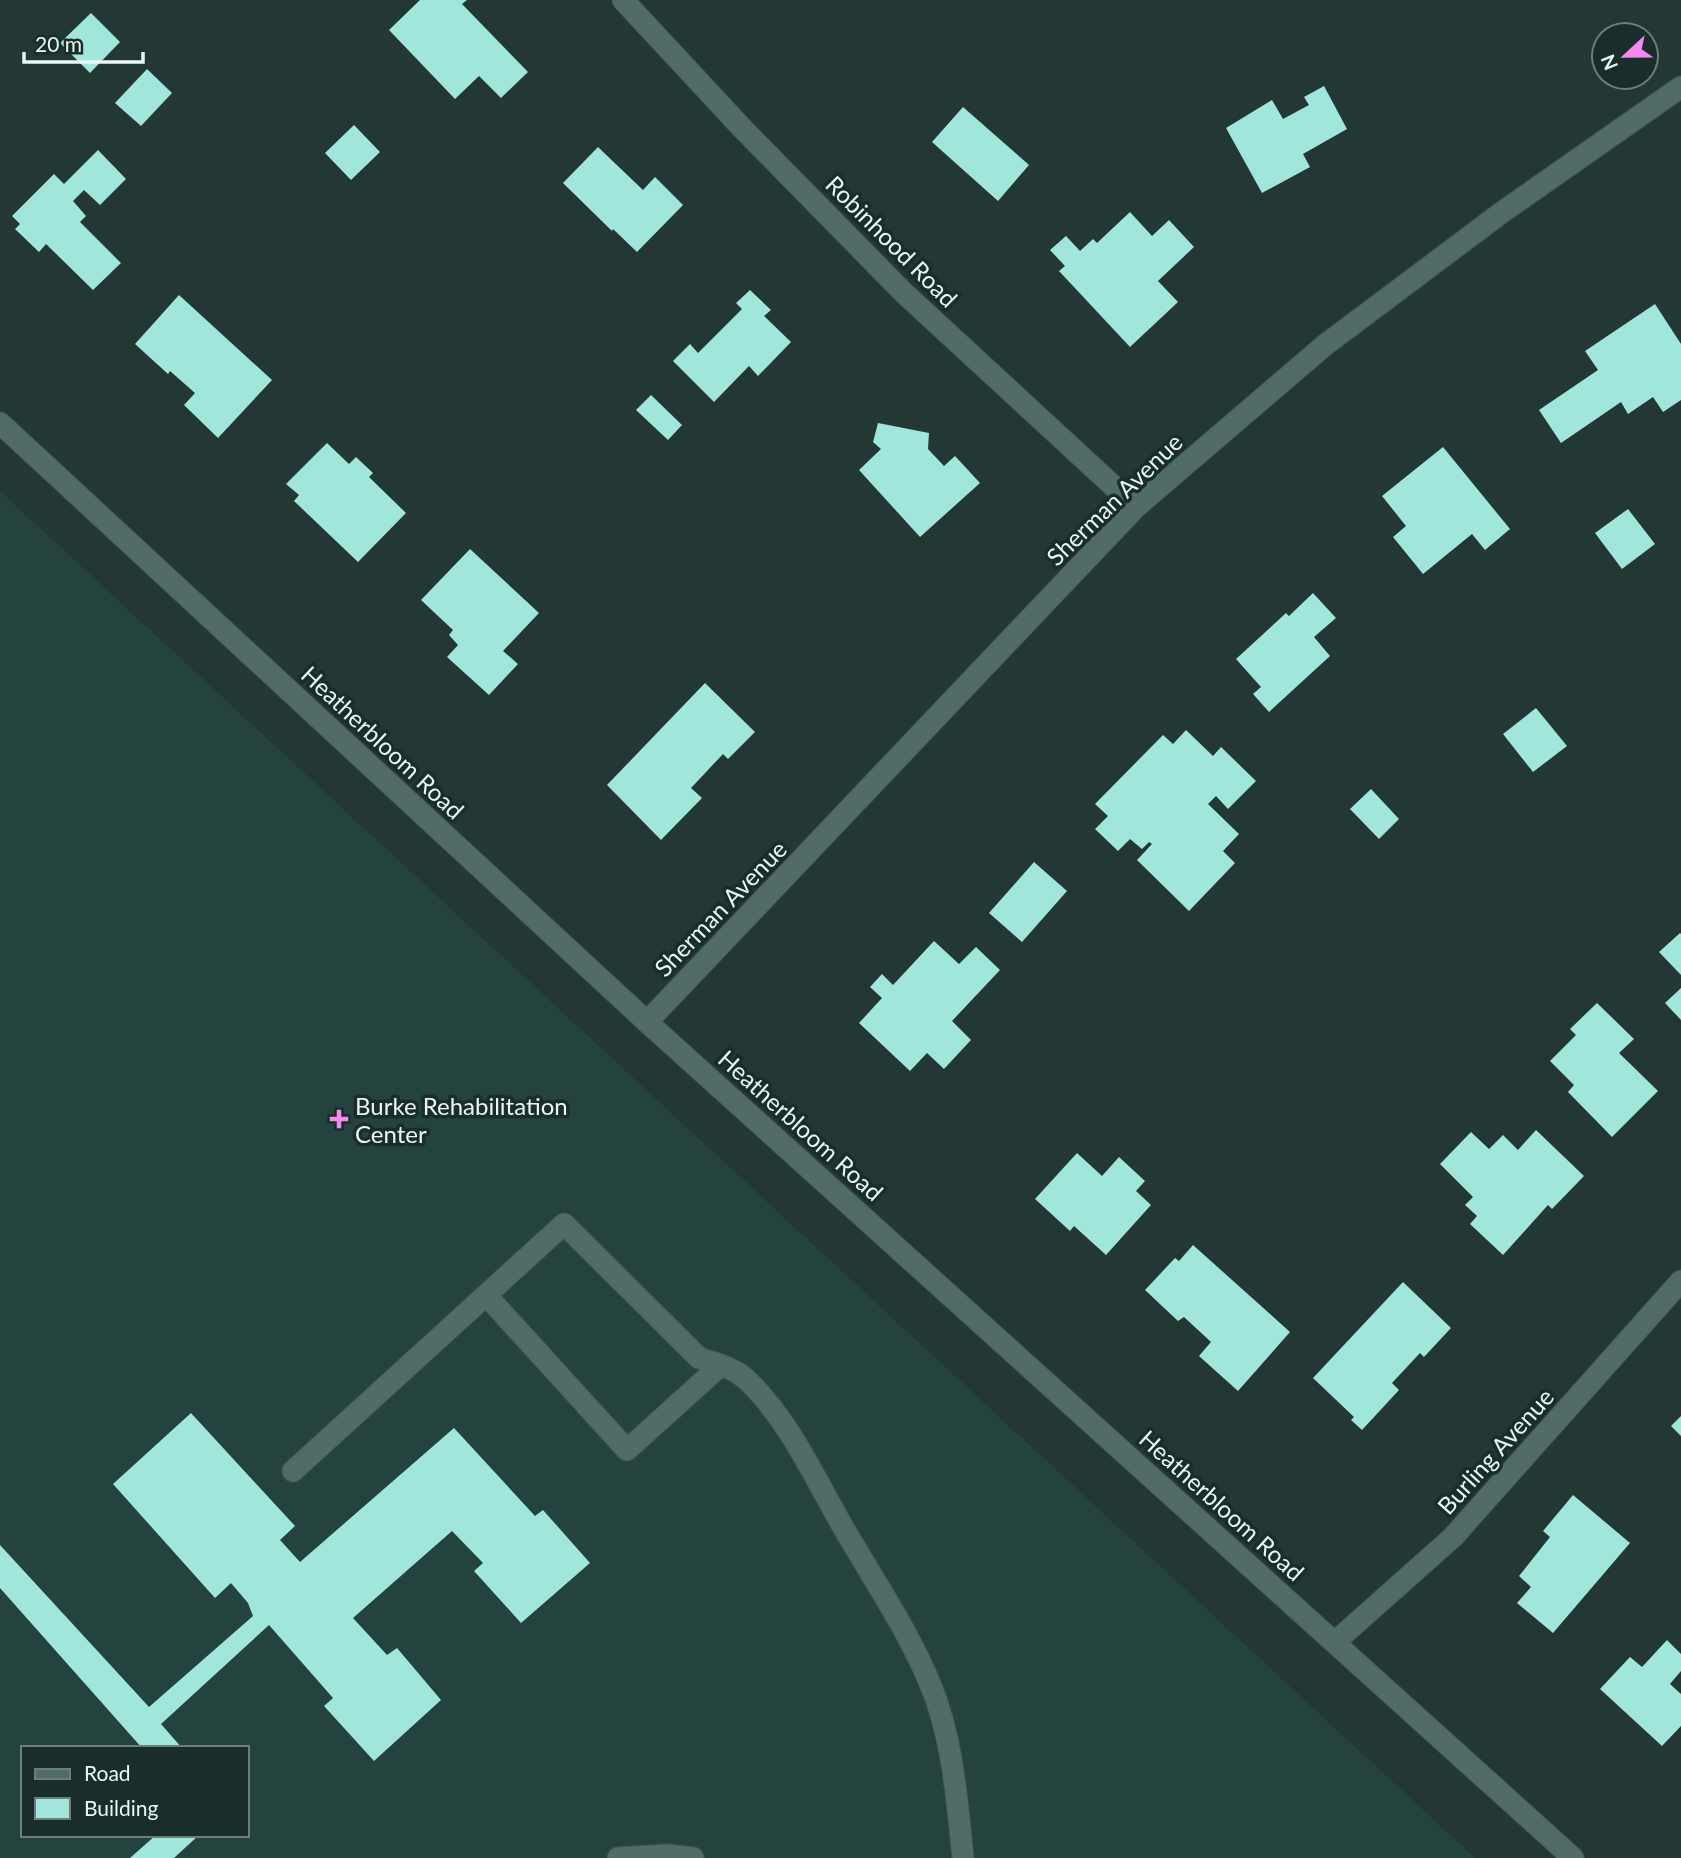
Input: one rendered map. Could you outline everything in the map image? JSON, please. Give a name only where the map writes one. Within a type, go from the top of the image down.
[{"type":"street","name":"Robinhood Road","points":[[623,0],[742,128],[904,293],[1136,507]]},
{"type":"street","name":"Sherman Avenue","points":[[648,1022],[1136,507],[1325,345],[1501,213],[1681,87]]},
{"type":"street","name":"Heatherbloom Road","points":[[0,423],[648,1022],[1573,1858]]},
{"type":"street","points":[[293,1471],[564,1224],[699,1358],[721,1364],[746,1378],[783,1424],[907,1638],[931,1686],[947,1739],[957,1796],[963,1858]]},
{"type":"street","name":"Burling Avenue","points":[[1335,1642],[1454,1537],[1681,1281]]},
{"type":"street","points":[[486,1295],[628,1450],[721,1364]]},
{"type":"street","points":[[618,1858],[667,1855],[693,1858]]},
{"type":"shaded area","name":"Burke Rehabilitation Center","points":[[0,491],[1475,1858],[0,1858]]},
{"type":"building","points":[[420,0],[467,0],[462,4],[528,72],[501,98],[479,76],[455,99],[389,30]]},
{"type":"building","points":[[91,13],[120,42],[90,73],[60,43]]},
{"type":"building","points":[[147,69],[172,93],[141,126],[115,103]]},
{"type":"building","points":[[1324,86],[1347,129],[1303,154],[1310,167],[1262,193],[1226,128],[1272,100],[1283,119],[1309,105],[1304,97]]},
{"type":"building","points":[[963,107],[1029,165],[998,201],[932,142]]},
{"type":"building","points":[[354,125],[380,152],[351,180],[325,153]]},
{"type":"building","points":[[598,147],[643,190],[655,177],[683,205],[637,252],[563,183]]},
{"type":"building","points":[[98,150],[126,179],[100,205],[84,190],[73,201],[86,216],[80,222],[121,263],[93,290],[46,244],[39,252],[15,229],[20,224],[12,216],[54,174],[64,184]]},
{"type":"building","points":[[1130,212],[1152,236],[1169,220],[1194,247],[1158,281],[1178,302],[1130,347],[1059,271],[1065,266],[1050,250],[1066,236],[1080,251],[1093,239],[1097,243]]},
{"type":"building","points":[[750,290],[771,310],[764,316],[791,342],[758,376],[749,366],[714,402],[673,361],[690,344],[698,353],[742,309],[736,303]]},
{"type":"building","points":[[179,295],[272,380],[218,438],[184,405],[195,393],[170,371],[168,374],[135,344]]},
{"type":"building","points":[[1655,304],[1681,344],[1681,400],[1663,412],[1653,397],[1628,414],[1621,402],[1561,443],[1539,410],[1598,370],[1585,351]]},
{"type":"building","points":[[651,395],[682,425],[668,440],[636,410]]},
{"type":"building","points":[[878,423],[929,433],[928,449],[944,466],[955,456],[980,483],[920,537],[859,470],[881,449],[873,442]]},
{"type":"building","points":[[327,443],[349,464],[356,457],[373,473],[369,477],[406,513],[358,562],[294,501],[299,495],[286,484]]},
{"type":"building","points":[[1443,447],[1510,529],[1485,550],[1472,534],[1423,574],[1393,537],[1406,526],[1382,496]]},
{"type":"building","points":[[1628,509],[1655,544],[1622,569],[1595,533]]},
{"type":"building","points":[[470,549],[539,613],[503,651],[518,664],[489,695],[447,657],[458,645],[449,635],[453,630],[421,600]]},
{"type":"building","points":[[1313,593],[1336,618],[1314,637],[1330,656],[1269,712],[1253,694],[1261,687],[1236,659],[1286,613],[1289,616]]},
{"type":"building","points":[[705,683],[755,732],[728,759],[723,754],[691,788],[702,798],[661,840],[607,785]]},
{"type":"building","points":[[1536,708],[1567,746],[1533,772],[1503,734]]},
{"type":"building","points":[[1186,730],[1213,756],[1221,747],[1256,781],[1228,809],[1216,796],[1208,804],[1239,834],[1223,851],[1235,863],[1189,911],[1137,860],[1152,844],[1149,842],[1142,849],[1130,839],[1118,851],[1095,829],[1108,816],[1095,804],[1163,735],[1173,744]]},
{"type":"building","points":[[1371,789],[1399,819],[1379,839],[1350,809]]},
{"type":"building","points":[[1034,862],[1067,891],[1022,942],[989,913]]},
{"type":"building","points":[[1681,934],[1681,975],[1659,952]]},
{"type":"building","points":[[934,941],[959,964],[976,947],[1000,970],[952,1021],[971,1040],[944,1069],[927,1053],[910,1071],[859,1023],[882,998],[870,987],[882,974],[893,985]]},
{"type":"building","points":[[1681,988],[1681,1020],[1665,1003]]},
{"type":"building","points":[[1597,1003],[1634,1039],[1619,1053],[1658,1091],[1612,1137],[1568,1092],[1574,1085],[1550,1061],[1576,1035],[1570,1029]]},
{"type":"building","points":[[1536,1130],[1584,1176],[1552,1209],[1548,1205],[1503,1255],[1470,1224],[1477,1216],[1465,1205],[1473,1197],[1440,1164],[1471,1132],[1489,1149],[1503,1135],[1518,1150]]},
{"type":"building","points":[[1077,1153],[1102,1176],[1119,1157],[1145,1181],[1136,1191],[1151,1205],[1106,1255],[1074,1226],[1070,1231],[1035,1199]]},
{"type":"building","points":[[1193,1245],[1290,1332],[1238,1391],[1199,1356],[1211,1342],[1184,1317],[1178,1321],[1145,1290],[1175,1258],[1179,1261]]},
{"type":"building","points":[[1403,1282],[1451,1328],[1424,1357],[1420,1353],[1392,1383],[1399,1390],[1362,1430],[1351,1420],[1354,1417],[1313,1378]]},
{"type":"building","points":[[191,1413],[295,1526],[280,1540],[300,1562],[454,1428],[535,1516],[543,1510],[590,1563],[521,1623],[474,1571],[483,1563],[452,1531],[353,1618],[387,1655],[397,1648],[441,1700],[374,1761],[324,1706],[333,1698],[269,1625],[161,1724],[180,1746],[140,1746],[0,1588],[0,1545],[149,1707],[253,1616],[248,1603],[231,1583],[215,1598],[113,1484]]},
{"type":"building","points":[[1681,1416],[1681,1436],[1671,1426]]},
{"type":"building","points":[[1573,1495],[1630,1543],[1553,1633],[1517,1603],[1531,1587],[1519,1576],[1550,1537],[1543,1531]]},
{"type":"building","points":[[1667,1640],[1681,1654],[1681,1671],[1670,1684],[1681,1694],[1681,1726],[1662,1746],[1600,1689],[1630,1657],[1642,1667]]},
{"type":"building","points":[[154,1837],[197,1837],[174,1858],[130,1858]]},
{"type":"place","name":"Burke Rehabilitation Center","points":[[339,1119]]}]
